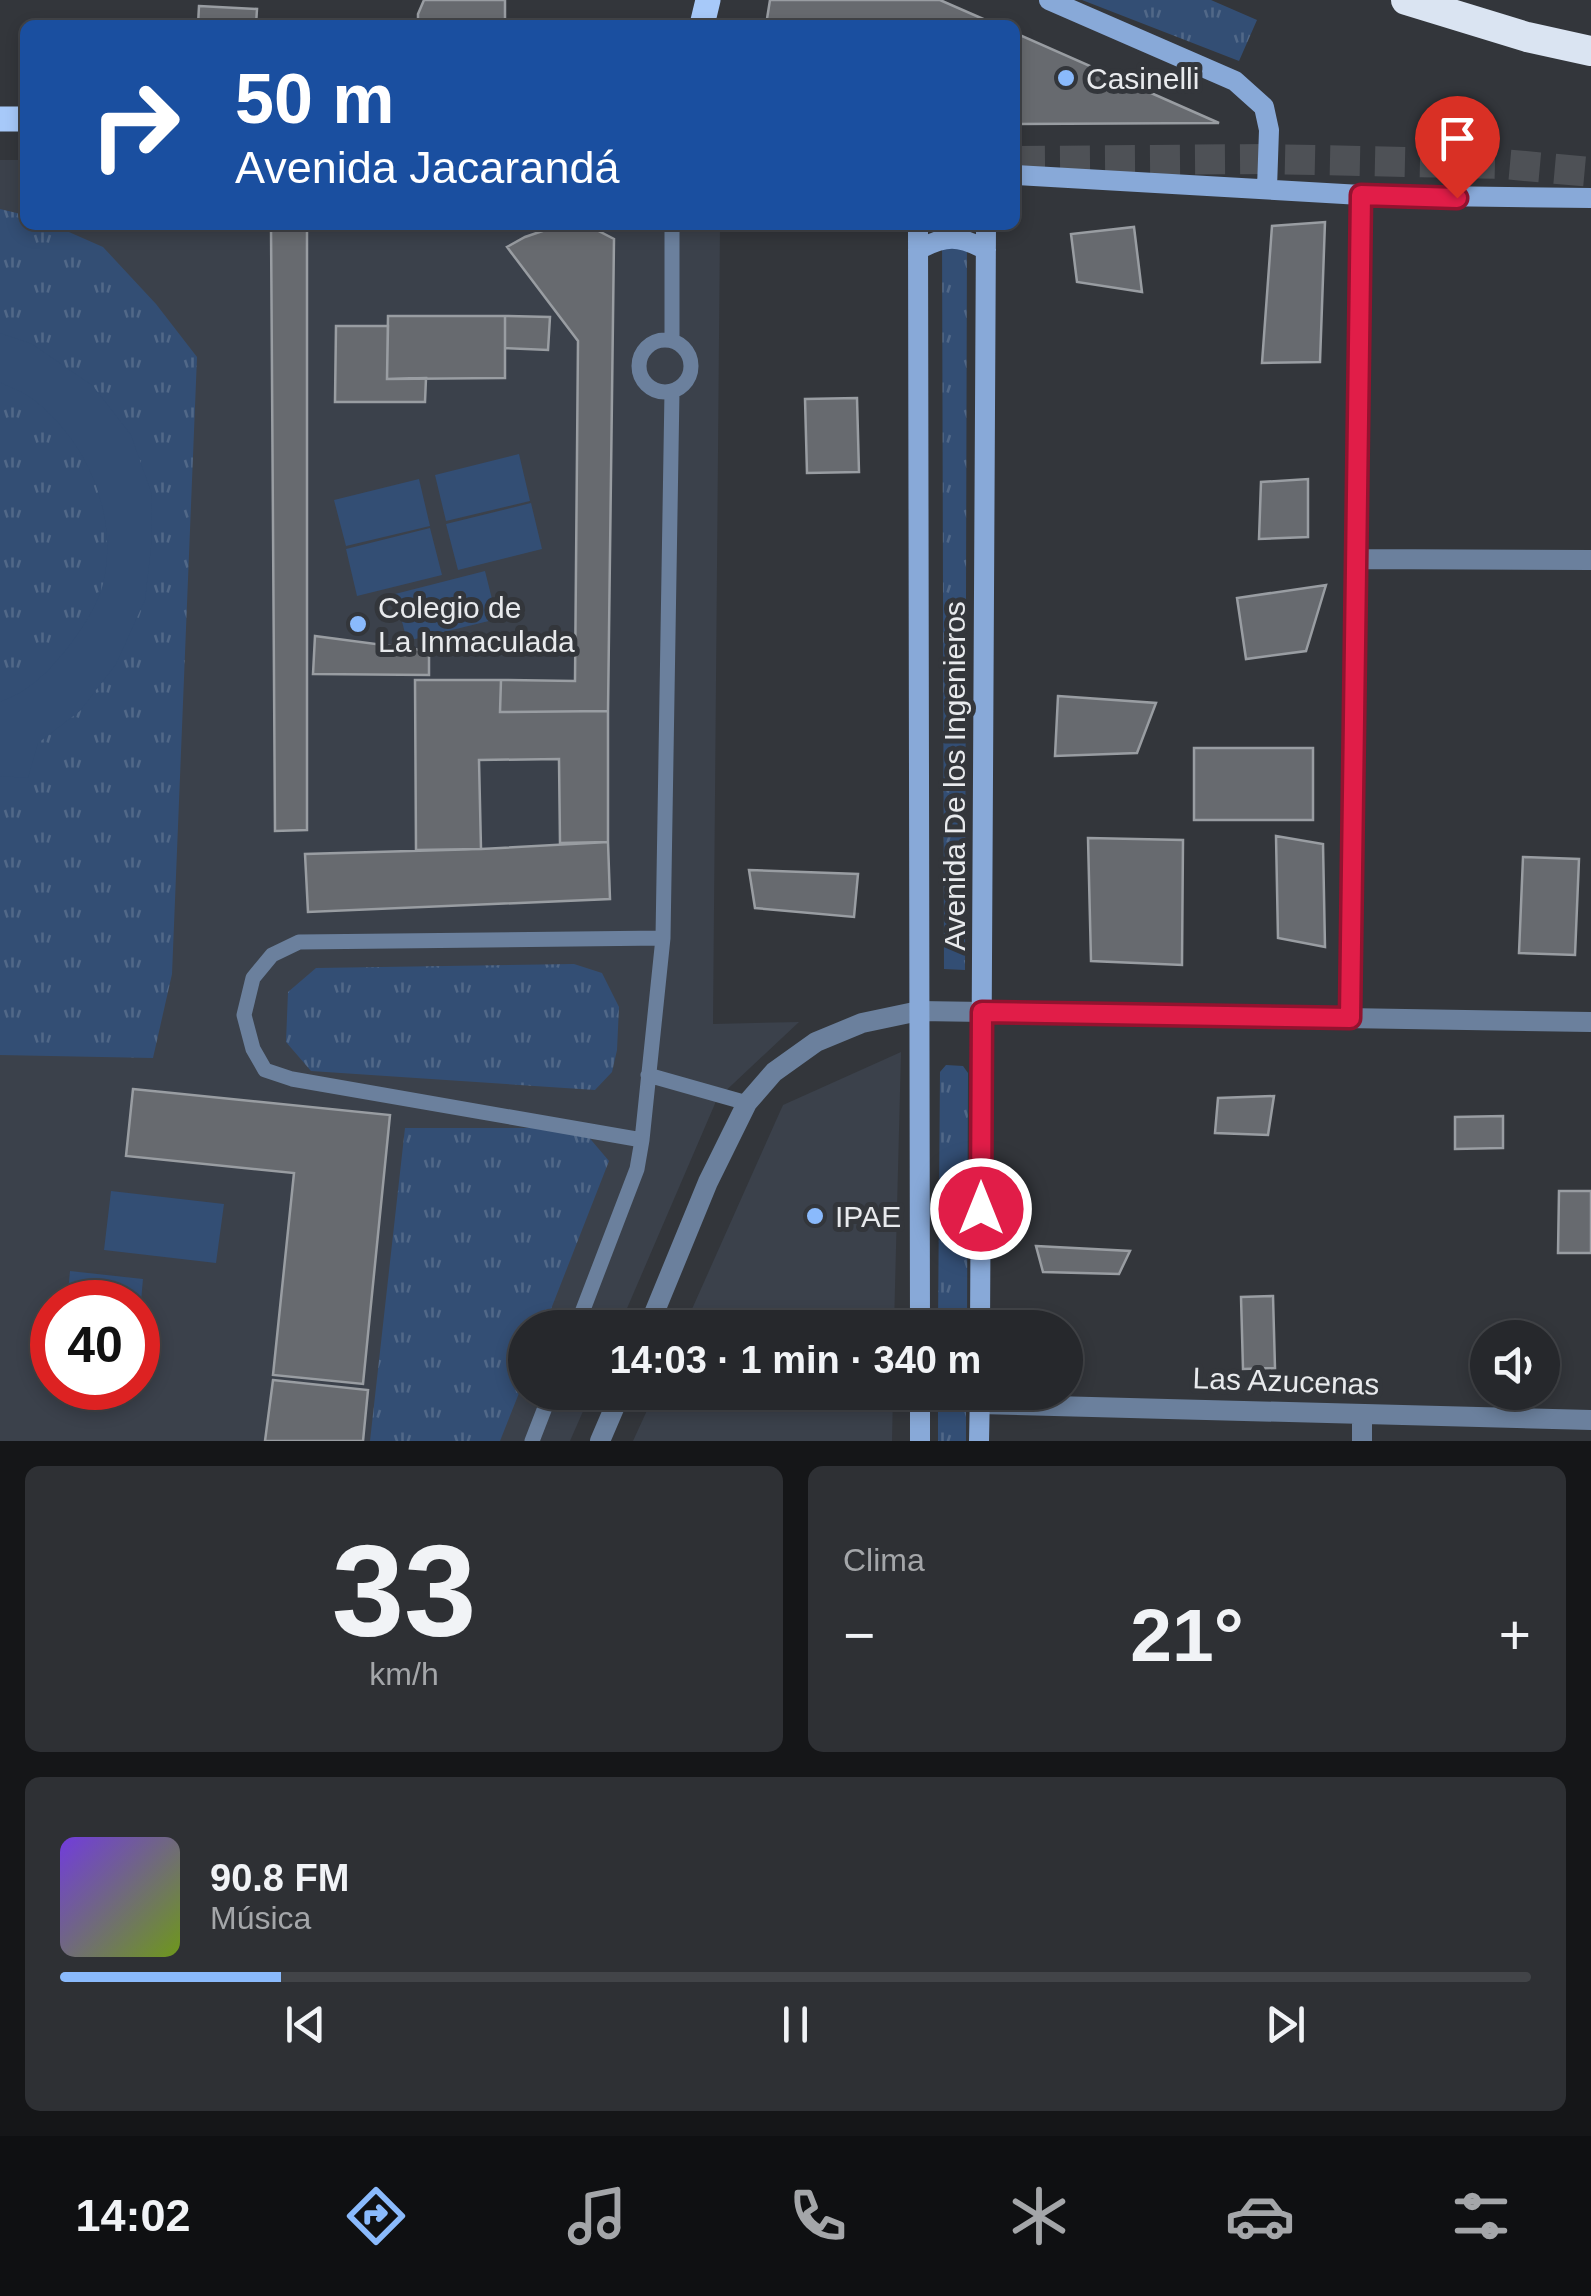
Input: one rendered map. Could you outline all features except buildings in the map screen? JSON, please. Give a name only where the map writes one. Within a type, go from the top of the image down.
[{"type":"highway","points":[[1406,0],[1591,52]]},
{"type":"street","points":[[1048,0],[1235,81],[1264,107],[1269,130],[1267,188]]},
{"type":"street","points":[[1020,175],[1361,195],[1591,198]]},
{"type":"street","points":[[1350,1018],[1361,195]]},
{"type":"street","name":"Avenida De los Ingenieros","points":[[918,230],[920,1310]]},
{"type":"street","name":"Avenida De los Ingenieros","points":[[980,1310],[986,230]]},
{"type":"street","points":[[918,250],[952,238],[986,250]]},
{"type":"street","points":[[1355,559],[1591,560]]},
{"type":"street","points":[[655,1310],[708,1182],[747,1104],[774,1072],[816,1042],[862,1022],[920,1011],[1591,1022]]},
{"type":"street","name":"Las Azucenas","points":[[1083,1402],[1591,1420]]},
{"type":"street","points":[[600,1441],[613,1410]]},
{"type":"street","points":[[920,1410],[920,1441]]},
{"type":"street","points":[[979,1441],[980,1410]]},
{"type":"street","points":[[1362,1414],[1362,1441]]},
{"type":"lane","points":[[672,230],[672,340]]},
{"type":"lane","points":[[660,340],[672,340],[684,347],[690,359],[690,372],[684,384],[672,391],[660,392],[649,387],[639,366],[642,354],[660,340]]},
{"type":"lane","points":[[583,1310],[636,1169],[662,938],[672,391]]},
{"type":"lane","points":[[642,1140],[292,1079],[265,1070],[253,1048],[244,1015],[253,978],[272,955],[299,942],[662,938]]},
{"type":"lane","points":[[648,1075],[747,1104]]},
{"type":"lane","points":[[532,1441],[543,1410]]},
{"type":"shaded area","name":"Colegio de La Inmaculada","points":[[0,160],[20,160],[20,230],[720,230],[713,1024],[799,1022],[717,1099],[626,1310],[508,1310],[508,1410],[584,1410],[570,1441],[0,1441]]},
{"type":"shaded area","name":"IPAE","points":[[901,1052],[894,1310],[692,1310],[783,1105]]},
{"type":"shaded area","points":[[647,1410],[893,1410],[892,1441],[633,1441]]},
{"type":"green space","points":[[1082,0],[1211,0],[1257,20],[1239,61]]},
{"type":"green space","points":[[0,209],[20,214],[20,230],[64,230],[103,247],[156,304],[197,357],[172,974],[153,1058],[0,1055]]},
{"type":"green space","points":[[942,230],[967,230],[965,970],[944,969]]},
{"type":"green space","points":[[0,333],[32,344],[93,386],[131,435],[151,492],[152,539],[145,600],[116,664],[80,711],[38,743],[28,778],[0,776],[0,702],[38,680],[83,626],[103,584],[107,532],[95,482],[70,437],[34,400],[0,382]]},
{"type":"green space","points":[[519,454],[530,501],[446,521],[435,475]]},
{"type":"green space","points":[[419,479],[430,526],[346,546],[334,500]]},
{"type":"green space","points":[[531,503],[542,549],[458,570],[446,524]]},
{"type":"green space","points":[[430,528],[442,575],[357,596],[346,549]]},
{"type":"green space","points":[[485,571],[497,619],[407,641],[395,594]]},
{"type":"green space","points":[[574,964],[602,973],[619,1007],[612,1072],[595,1090],[311,1071],[286,1042],[288,992],[316,968]]},
{"type":"green space","points":[[946,1065],[963,1066],[968,1073],[967,1310],[938,1310],[940,1072]]},
{"type":"green space","points":[[405,1128],[581,1128],[609,1161],[551,1310],[508,1310],[508,1410],[512,1410],[500,1441],[370,1441]]},
{"type":"green space","points":[[111,1191],[224,1204],[216,1263],[104,1250]]},
{"type":"green space","points":[[70,1271],[143,1279],[143,1280],[69,1280]]},
{"type":"green space","points":[[938,1410],[966,1410],[966,1441],[938,1441]]},
{"type":"tunnel","points":[[1020,161],[1267,159],[1503,164],[1591,172]]},
{"type":"place","name":"Casinelli","points":[[1066,78]]},
{"type":"place","name":"Colegio de La Inmaculada","points":[[358,624]]},
{"type":"place","name":"IPAE","points":[[815,1216]]},
{"type":"route","points":[[981,1209],[982,1012],[1350,1018],[1361,195],[1457,198]]}]
